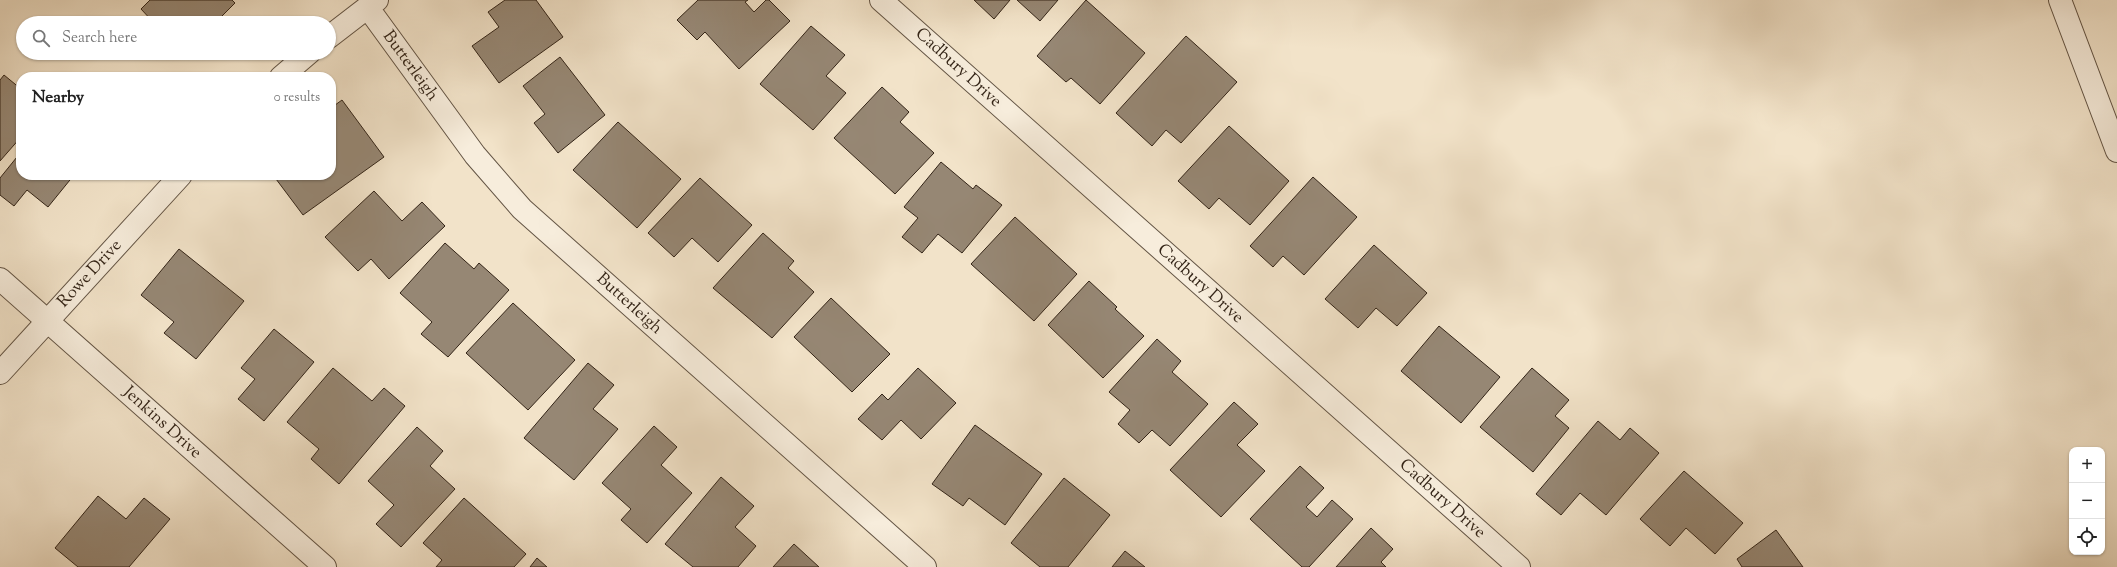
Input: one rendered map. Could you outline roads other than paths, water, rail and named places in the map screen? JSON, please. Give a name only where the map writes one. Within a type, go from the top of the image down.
[{"type":"street","name":"Cadbury Drive","points":[[881,0],[1519,567]]},
{"type":"street","points":[[2060,0],[2117,151]]},
{"type":"street","points":[[336,32],[372,4]]},
{"type":"street","name":"Butterleigh","points":[[372,4],[476,155],[522,209],[925,567]]},
{"type":"street","points":[[287,72],[301,60]]},
{"type":"street","name":"Rowe Drive","points":[[0,373],[46,320],[176,180]]},
{"type":"street","name":"Jenkins Drive","points":[[0,279],[325,567]]}]
